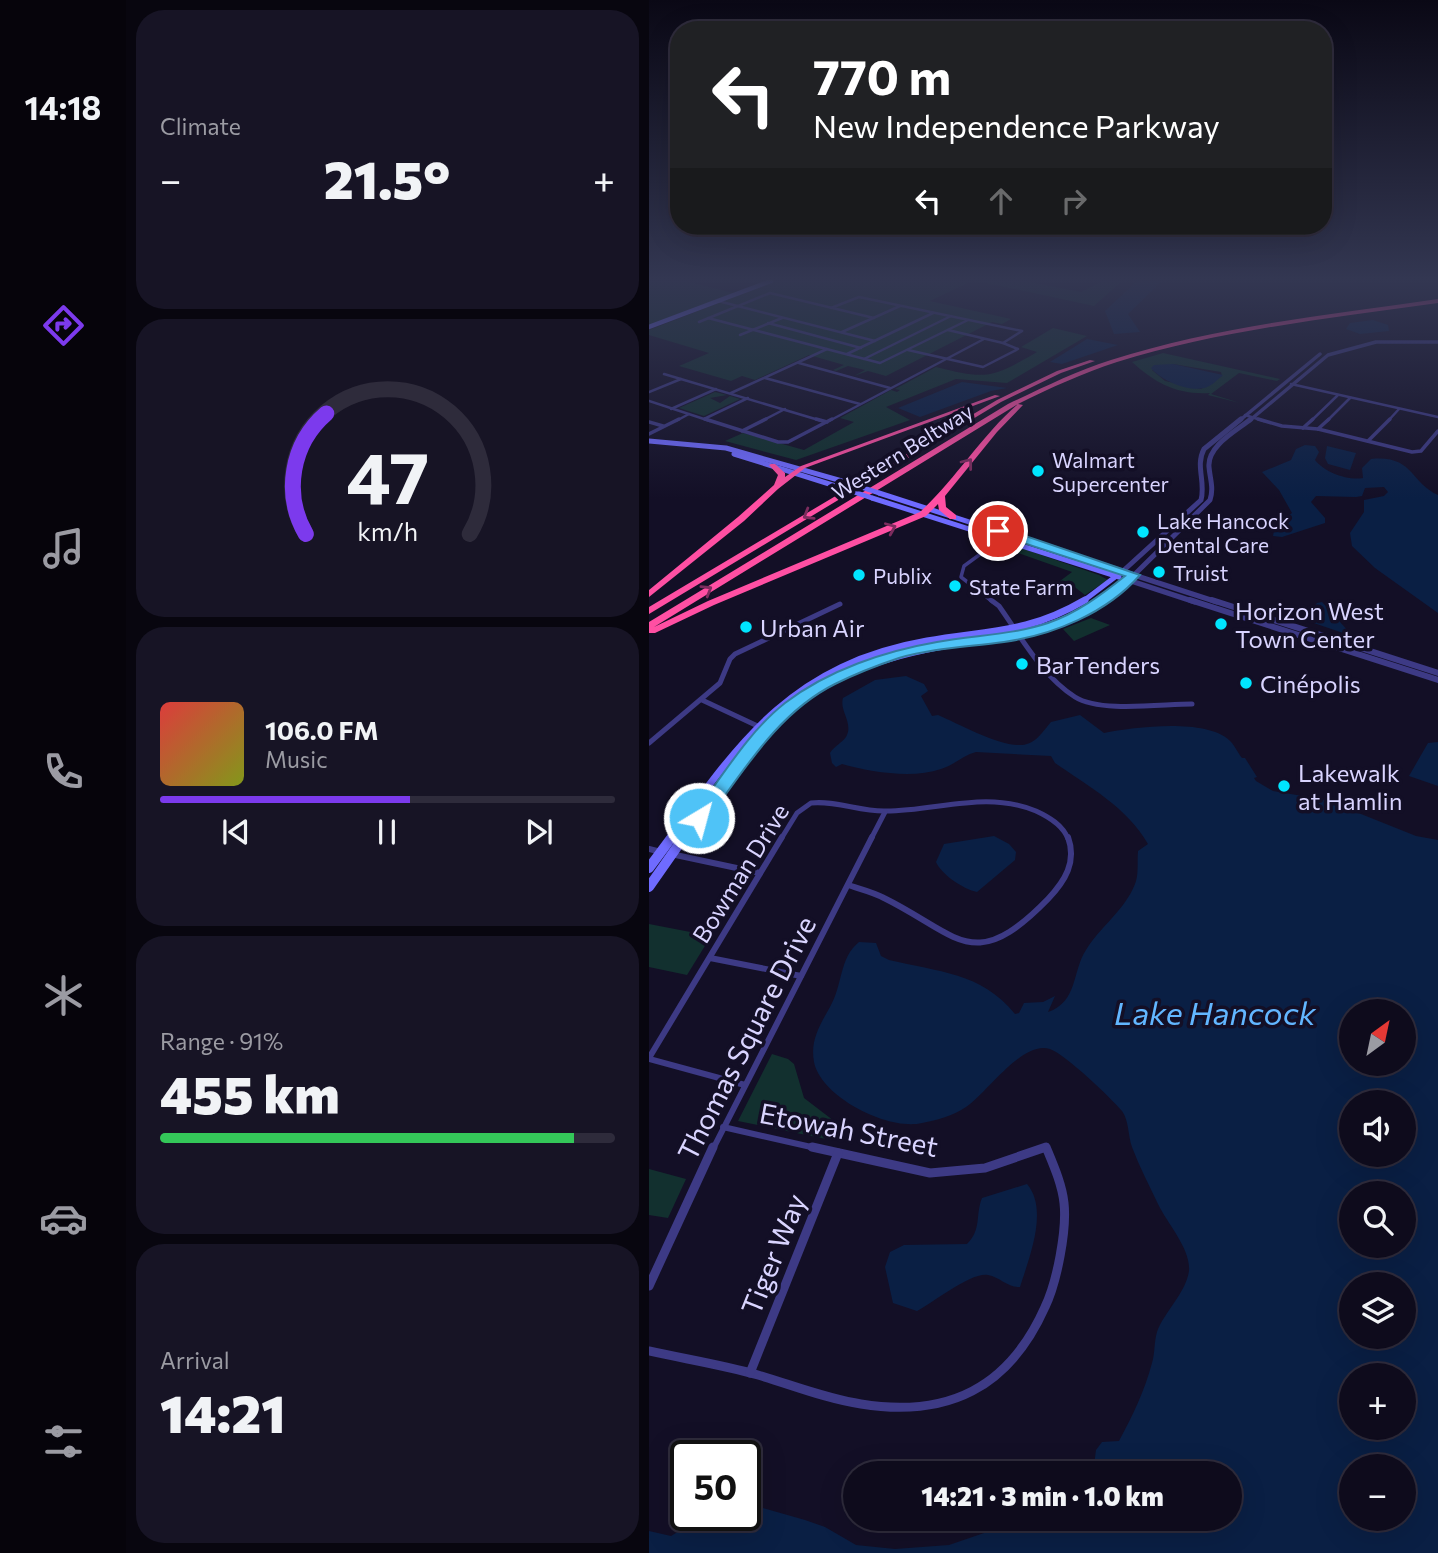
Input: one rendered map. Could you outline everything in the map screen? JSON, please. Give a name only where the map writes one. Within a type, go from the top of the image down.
[{"type":"highway","name":"Western Beltway","points":[[649,611],[981,411],[1058,377],[1133,353]]},
{"type":"highway","name":"Western Beltway","points":[[649,626],[1058,377]]},
{"type":"highway","points":[[649,594],[741,519],[775,487],[799,471],[1058,377]]},
{"type":"highway","points":[[649,633],[926,512],[942,497],[1005,418],[1058,377]]},
{"type":"highway","points":[[773,465],[782,475],[775,487]]},
{"type":"highway","points":[[942,497],[942,508],[952,517]]},
{"type":"main road","points":[[649,442],[725,446],[841,488],[952,517],[1131,578]]},
{"type":"main road","points":[[649,442],[715,450],[849,483],[1001,539],[1120,574]]},
{"type":"main road","points":[[649,868],[755,727],[801,689],[853,662],[916,643],[1018,632],[1080,604],[1120,574]]},
{"type":"main road","points":[[649,887],[766,730],[808,694],[861,667],[915,650],[1053,625],[1089,610],[1131,578]]},
{"type":"street","points":[[731,394],[818,353]]},
{"type":"street","points":[[864,359],[875,353]]},
{"type":"street","points":[[846,354],[885,362],[901,353]]},
{"type":"street","points":[[922,353],[983,368],[1008,353]]},
{"type":"street","points":[[649,401],[785,442],[956,353]]},
{"type":"street","points":[[1120,574],[1203,495],[1204,482],[1199,468],[1201,454],[1314,358],[1323,353]]},
{"type":"street","points":[[1131,578],[1208,504],[1214,491],[1207,470],[1209,456],[1322,358],[1332,353]]},
{"type":"street","points":[[798,363],[890,388]]},
{"type":"street","points":[[664,373],[827,422]]},
{"type":"street","points":[[765,378],[860,404]]},
{"type":"street","points":[[649,392],[681,379]]},
{"type":"street","points":[[1291,384],[1438,417]]},
{"type":"street","points":[[671,409],[716,389]]},
{"type":"street","points":[[1303,428],[1338,395]]},
{"type":"street","points":[[704,419],[748,398]]},
{"type":"street","points":[[1318,429],[1351,398]]},
{"type":"street","points":[[1368,441],[1399,409]]},
{"type":"street","points":[[742,431],[785,410]]},
{"type":"street","points":[[649,435],[689,414]]},
{"type":"street","points":[[1245,415],[1418,452],[1438,431]]},
{"type":"street","points":[[649,422],[663,426]]},
{"type":"street","points":[[649,442],[663,426]]},
{"type":"street","points":[[1186,514],[1195,517]]},
{"type":"street","points":[[1022,539],[1001,539],[965,566],[961,577],[999,606],[1046,672],[1076,698],[1103,705],[1192,704]]},
{"type":"street","points":[[1131,578],[1438,673]]},
{"type":"street","points":[[1131,578],[1438,680]]},
{"type":"street","points":[[649,743],[720,684],[730,659],[735,654],[840,604]]},
{"type":"street","points":[[702,700],[766,730]]},
{"type":"street","name":"Bowman Drive","points":[[649,1058],[798,812],[809,804],[821,803],[885,812],[980,800],[1024,806],[1061,827],[1070,844],[1071,864],[1063,881],[1023,925],[1005,937],[979,943],[951,938],[874,892],[848,885]]},
{"type":"street","name":"Thomas Square Drive","points":[[649,1286],[723,1127],[885,812]]},
{"type":"street","points":[[649,849],[760,873]]},
{"type":"street","points":[[710,958],[801,976]]},
{"type":"street","points":[[649,1058],[745,1084]]},
{"type":"street","name":"Etowah Street","points":[[723,1127],[930,1173],[985,1168],[1046,1147]]},
{"type":"street","points":[[649,1351],[750,1373],[859,1404],[907,1409],[959,1400],[1000,1373],[1031,1339],[1049,1299],[1061,1244],[1064,1203],[1055,1168],[1046,1147]]},
{"type":"street","name":"Tiger Way","points":[[750,1373],[838,1153]]},
{"type":"green space","points":[[708,353],[930,353],[886,376],[868,371],[854,376],[865,370],[848,366],[836,371],[833,370],[844,365],[809,355],[755,380],[742,376],[731,381],[679,366]]},
{"type":"green space","points":[[1034,353],[1057,353],[1007,383],[956,379],[886,407],[910,420],[796,460],[725,441],[743,433],[804,450],[854,422],[840,418],[891,390],[897,392],[900,390],[895,389],[936,367],[979,375],[999,372]]},
{"type":"green space","points":[[1165,353],[1280,379],[1277,381],[1239,373],[1211,394],[1240,403],[1208,395],[1210,393],[1177,390],[1149,376],[1132,362]],"holes":[[[1173,364],[1221,372],[1222,376],[1201,389],[1165,381],[1152,370]]]},
{"type":"green space","points":[[715,392],[727,395],[710,398],[720,403],[730,396],[740,399],[704,416],[679,408]]},
{"type":"green space","points":[[1004,542],[1108,580],[1085,595],[1072,585],[1060,581],[1072,572],[998,546],[981,557],[997,543]]},
{"type":"green space","points":[[1091,618],[1110,625],[1074,641],[1063,629]]},
{"type":"green space","points":[[649,924],[711,936],[687,975],[649,967]]},
{"type":"green space","points":[[772,1054],[794,1064],[804,1098],[838,1124],[831,1140],[738,1121]]},
{"type":"green space","points":[[649,1169],[686,1179],[668,1218],[649,1215]]},
{"type":"water","points":[[1064,353],[1093,353],[1062,364],[1050,362]]},
{"type":"water","points":[[1173,364],[1223,375],[1212,385],[1197,389],[1168,381],[1151,368],[1154,365]]},
{"type":"water","points":[[962,382],[1007,388],[991,391],[920,417],[898,408]]},
{"type":"water","points":[[1305,445],[1315,446],[1319,452],[1315,460],[1324,468],[1350,478],[1363,478],[1362,468],[1371,459],[1396,461],[1438,495],[1438,613],[1375,568],[1352,546],[1350,533],[1364,512],[1364,500],[1384,496],[1388,492],[1384,487],[1365,488],[1362,496],[1356,497],[1316,496],[1311,502],[1325,518],[1325,523],[1282,537],[1273,536],[1275,526],[1292,513],[1279,490],[1262,472],[1291,460],[1296,449]]},
{"type":"water","points":[[1327,446],[1356,453],[1350,470],[1328,464],[1325,458]]},
{"type":"water","points":[[1322,602],[1349,632],[1343,633],[1308,621],[1307,615],[1317,603]]},
{"type":"water","name":"Lake Hancock","points":[[906,676],[924,684],[928,691],[921,696],[932,716],[938,715],[991,739],[1013,745],[1031,742],[1051,722],[1080,715],[1104,733],[1169,726],[1204,729],[1229,740],[1242,758],[1245,758],[1257,777],[1254,778],[1256,781],[1273,791],[1326,800],[1416,836],[1438,840],[1438,1553],[649,1553],[649,1531],[671,1536],[679,1531],[761,1531],[761,1507],[825,1527],[856,1545],[895,1549],[949,1545],[990,1531],[1242,1531],[1242,1461],[1095,1461],[1096,1450],[1102,1442],[1119,1441],[1133,1413],[1149,1373],[1157,1332],[1184,1287],[1189,1271],[1182,1245],[1144,1176],[1122,1111],[1076,1067],[1050,1049],[1039,1048],[1028,1052],[1005,1069],[961,1110],[945,1117],[908,1124],[875,1116],[842,1099],[819,1075],[814,1062],[815,1040],[819,1027],[834,999],[844,964],[859,942],[876,943],[881,956],[889,960],[941,971],[973,982],[1002,1000],[1015,1014],[1019,1013],[1024,1003],[1043,1002],[1055,996],[1048,1012],[1058,1007],[1070,994],[1086,950],[1131,893],[1137,876],[1138,851],[1148,844],[1130,819],[1094,789],[1055,763],[1051,756],[976,752],[941,769],[917,774],[878,772],[842,764],[836,767],[832,763],[830,753],[848,732],[843,698],[875,680]]},
{"type":"water","points":[[1438,742],[1438,786],[1409,776],[1428,743]]},
{"type":"water","points":[[994,836],[1009,844],[1016,852],[1015,860],[977,892],[953,881],[936,862],[944,844]]},
{"type":"water","points":[[1027,1184],[1033,1195],[1037,1220],[1032,1249],[1020,1287],[992,1276],[981,1275],[917,1311],[893,1303],[885,1267],[890,1252],[904,1245],[967,1244],[975,1233],[982,1198]]},
{"type":"place","name":"Walmart Supercenter","points":[[1038,471]]},
{"type":"place","name":"Lake Hancock Dental Care","points":[[1143,532]]},
{"type":"place","name":"Truist","points":[[1159,572]]},
{"type":"place","name":"Publix","points":[[859,575]]},
{"type":"place","name":"State Farm","points":[[955,586]]},
{"type":"place","name":"Horizon West Town Center","points":[[1221,624]]},
{"type":"place","name":"Urban Air","points":[[746,627]]},
{"type":"place","name":"BarTenders","points":[[1022,664]]},
{"type":"place","name":"Cinépolis","points":[[1246,683]]},
{"type":"place","name":"Lakewalk at Hamlin","points":[[1284,786]]},
{"type":"route","points":[[699,818],[766,730],[790,707],[829,681],[895,655],[1007,637],[1053,625],[1095,606],[1134,575],[998,531]]}]
